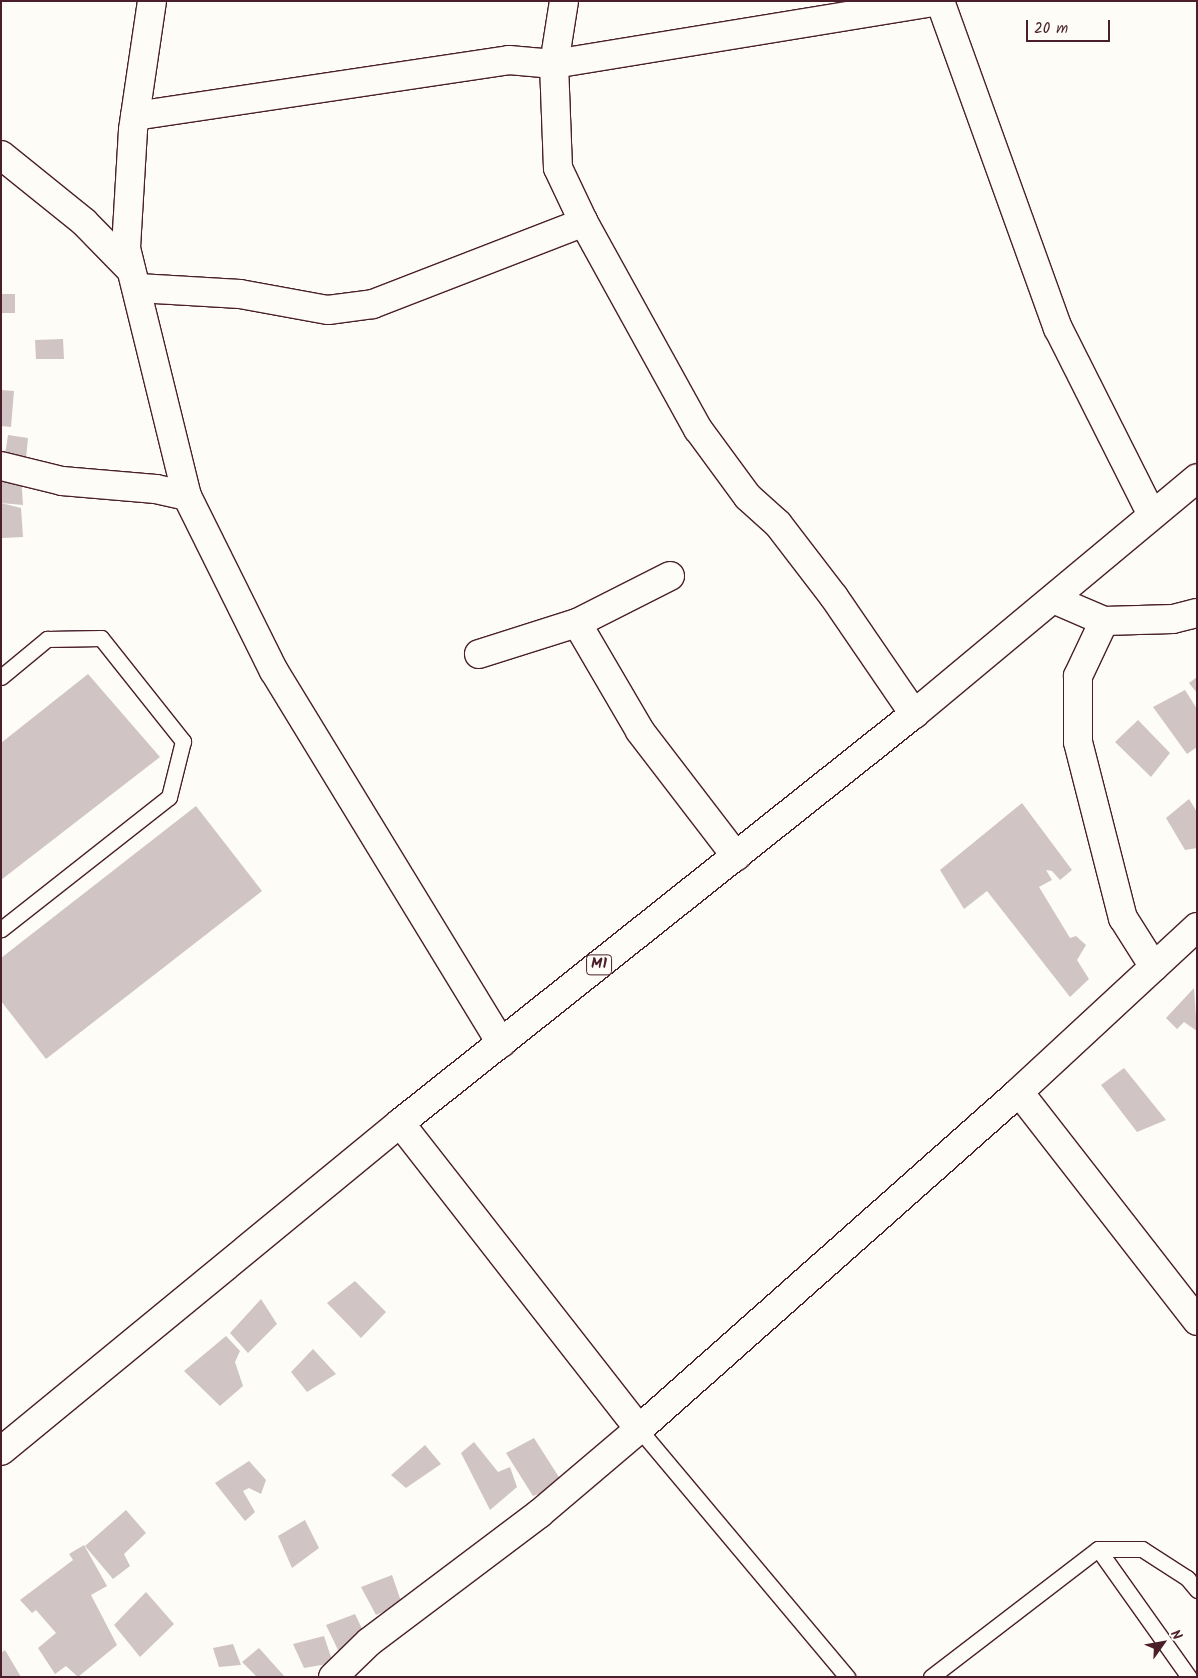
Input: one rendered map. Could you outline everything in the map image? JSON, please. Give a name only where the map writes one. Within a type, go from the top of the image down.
[{"type":"street","points":[[152,1],[135,116],[126,248],[187,496],[274,671],[501,1043]]},
{"type":"street","points":[[564,1],[554,64],[558,168],[584,222],[698,429],[748,497],[778,524],[834,597],[914,714]]},
{"type":"street","points":[[135,116],[509,60],[554,64],[939,1],[1058,328],[1151,513]]},
{"type":"street","points":[[1,155],[84,222],[135,279],[240,294],[328,310],[372,304],[584,222]]},
{"type":"street","points":[[1,466],[62,481],[156,489],[187,496]]},
{"type":"street","name":"M1","points":[[2,1450],[400,1123],[914,714],[1053,599],[1151,513],[1197,478]]},
{"type":"street","points":[[479,654],[576,623],[670,576]]},
{"type":"street","points":[[1053,599],[1104,621],[1173,619],[1197,613]]},
{"type":"street","points":[[1104,621],[1078,676],[1078,742],[1124,918],[1154,966]]},
{"type":"street","points":[[576,623],[640,731],[736,856]]},
{"type":"street","points":[[333,1677],[369,1642],[540,1513],[639,1429],[1019,1092],[1197,927]]},
{"type":"street","points":[[1019,1092],[1197,1321]]},
{"type":"street","points":[[400,1123],[639,1429]]},
{"type":"lane","points":[[1,677],[47,639],[101,638],[183,741],[168,797],[1,929]]},
{"type":"lane","points":[[639,1429],[847,1677]]},
{"type":"lane","points":[[930,1677],[1098,1548],[1142,1549],[1188,1578],[1197,1590]]},
{"type":"lane","points":[[1098,1548],[1189,1677]]},
{"type":"building","points":[[1,294],[15,294],[15,313],[1,313]]},
{"type":"building","points":[[63,339],[64,359],[36,359],[35,340]]},
{"type":"building","points":[[1,390],[14,391],[11,427],[1,426]]},
{"type":"building","points":[[8,435],[28,438],[26,458],[5,455]]},
{"type":"building","points":[[1,474],[21,476],[23,505],[1,503]]},
{"type":"building","points":[[1,503],[21,508],[23,537],[2,538]]},
{"type":"building","points":[[88,674],[160,757],[1,880],[1,743]]},
{"type":"building","points":[[1197,677],[1197,693],[1189,683]]},
{"type":"building","points":[[1185,690],[1197,709],[1197,747],[1187,754],[1153,707]]},
{"type":"building","points":[[1138,720],[1170,753],[1151,777],[1115,742]]},
{"type":"building","points":[[1189,799],[1197,812],[1197,848],[1185,850],[1166,818]]},
{"type":"building","points":[[1022,803],[1072,870],[1060,880],[1052,871],[1046,870],[1052,880],[1039,887],[1070,938],[1076,936],[1086,945],[1077,960],[1089,979],[1070,997],[987,891],[964,909],[940,870]]},
{"type":"building","points":[[196,806],[262,891],[46,1059],[1,1001],[1,958]]},
{"type":"building","points":[[1194,988],[1197,1031],[1184,1022],[1177,1029],[1166,1018]]},
{"type":"building","points":[[1124,1068],[1166,1120],[1137,1132],[1101,1085]]},
{"type":"building","points":[[355,1281],[386,1312],[361,1338],[327,1303]]},
{"type":"building","points":[[261,1299],[277,1324],[248,1353],[230,1333]]},
{"type":"building","points":[[226,1336],[240,1351],[235,1362],[243,1386],[220,1406],[184,1371]]},
{"type":"building","points":[[313,1349],[336,1374],[307,1392],[291,1372]]},
{"type":"building","points":[[534,1438],[564,1485],[533,1496],[506,1453]]},
{"type":"building","points":[[474,1442],[498,1472],[510,1467],[517,1487],[490,1510],[461,1453]]},
{"type":"building","points":[[425,1445],[441,1464],[406,1488],[391,1475]]},
{"type":"building","points":[[249,1461],[266,1480],[261,1494],[249,1488],[243,1491],[255,1512],[245,1521],[215,1483]]},
{"type":"building","points":[[126,1510],[146,1533],[124,1554],[130,1566],[113,1579],[85,1546]]},
{"type":"building","points":[[305,1520],[319,1548],[292,1568],[278,1536]]},
{"type":"building","points":[[84,1545],[107,1586],[91,1595],[117,1645],[78,1677],[66,1666],[55,1674],[38,1648],[56,1633],[36,1610],[32,1613],[20,1600],[73,1560],[69,1554]]},
{"type":"building","points":[[392,1575],[402,1604],[376,1615],[361,1587]]},
{"type":"building","points":[[146,1592],[174,1624],[140,1657],[114,1625]]},
{"type":"building","points":[[355,1614],[366,1637],[339,1652],[326,1625]]},
{"type":"building","points":[[324,1636],[333,1663],[304,1668],[293,1644]]},
{"type":"building","points":[[233,1644],[241,1665],[219,1667],[213,1648]]},
{"type":"building","points":[[259,1648],[285,1677],[257,1677],[242,1662]]},
{"type":"building","points":[[5,1650],[21,1677],[1,1677],[1,1653]]}]
